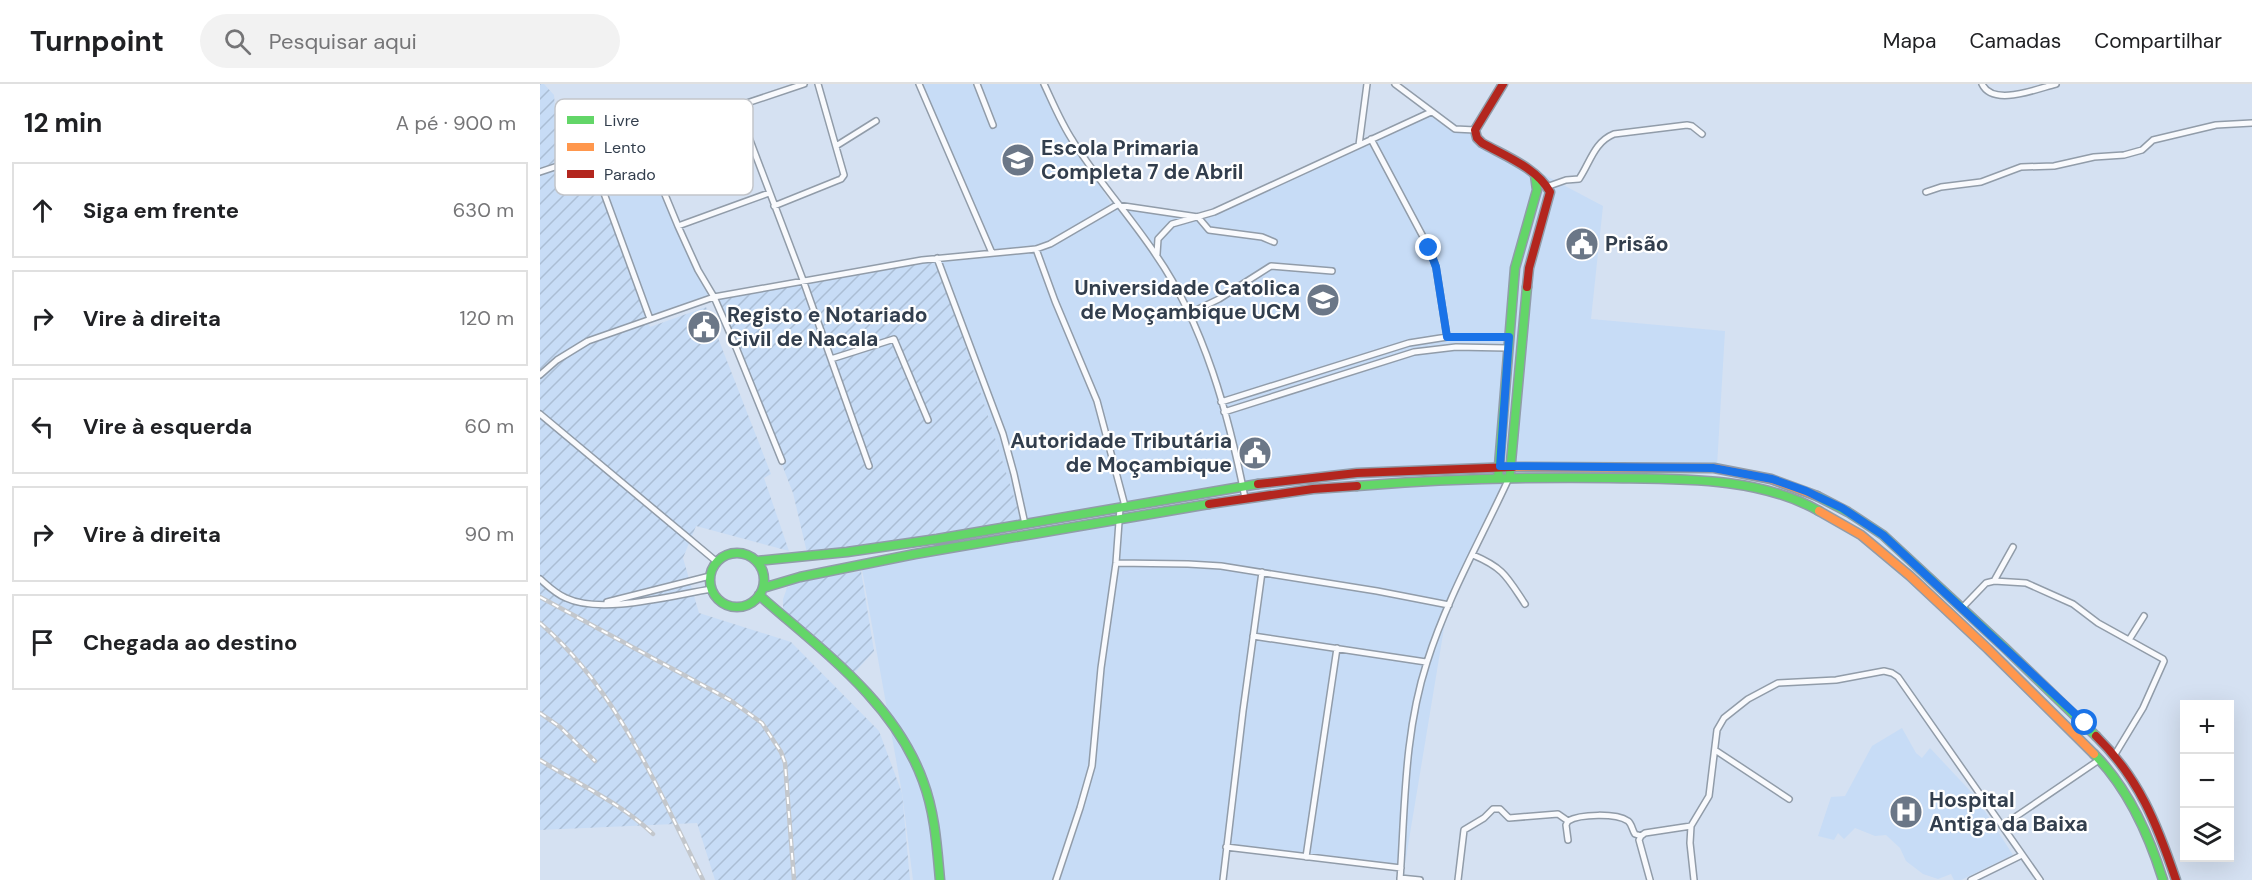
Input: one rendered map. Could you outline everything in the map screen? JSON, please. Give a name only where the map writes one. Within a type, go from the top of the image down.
[{"type":"main road","points":[[1503,84],[1475,130],[1477,138],[1535,174],[1549,186],[1550,196],[1529,268],[1509,478]]},
{"type":"main road","points":[[1498,478],[1515,268],[1537,190],[1535,174]]},
{"type":"main road","points":[[757,561],[808,557],[914,542],[1243,486],[1392,471],[1510,466],[1713,468],[1751,474],[1780,482],[1825,500],[1862,520],[1883,535],[2085,723],[2127,772],[2156,823],[2176,880]]},
{"type":"main road","points":[[761,592],[764,574],[757,561],[750,556],[728,554],[717,562],[710,576],[712,589],[722,602],[736,607],[752,602],[761,592],[800,577],[915,554],[1245,498],[1400,482],[1498,478],[1695,478],[1761,489],[1787,496],[1812,507],[1861,535],[1890,558],[1988,649],[2100,759],[2127,797],[2142,824],[2154,850],[2163,880]]},
{"type":"main road","points":[[914,542],[915,554]]},
{"type":"main road","points":[[761,592],[858,682],[899,734],[919,769],[929,801],[940,880]]},
{"type":"street","points":[[753,101],[804,84]]},
{"type":"street","points":[[774,206],[841,179],[843,172],[818,84]]},
{"type":"street","points":[[919,84],[992,253]]},
{"type":"street","points":[[977,84],[993,125]]},
{"type":"street","points":[[1044,84],[1072,140],[1117,205],[1157,256],[1190,313],[1224,412],[1245,498]]},
{"type":"street","points":[[1359,145],[1367,84]]},
{"type":"street","points":[[1395,84],[1455,129],[1475,130]]},
{"type":"street","points":[[1982,84],[1984,89],[1998,96],[2056,84]]},
{"type":"street","points":[[1157,256],[1158,239],[1166,229],[1180,221],[1214,212],[1431,112]]},
{"type":"street","points":[[836,146],[876,121]]},
{"type":"street","points":[[1926,192],[1941,187],[1981,182],[2021,167],[2054,166],[2094,157],[2124,155],[2142,150],[2153,140],[2216,125],[2252,123]]},
{"type":"street","points":[[1549,186],[1566,180],[1579,179],[1595,150],[1611,135],[1687,125],[1702,134]]},
{"type":"street","points":[[1371,139],[1429,248],[1436,267],[1447,337]]},
{"type":"street","points":[[753,150],[803,280],[869,466]]},
{"type":"street","points":[[540,172],[555,167]]},
{"type":"street","points":[[678,226],[769,193]]},
{"type":"street","points":[[605,195],[650,319]]},
{"type":"street","points":[[665,195],[698,270],[714,297],[782,462]]},
{"type":"street","points":[[540,375],[557,360],[588,341],[714,297],[937,258],[1036,249],[1050,244],[1117,205],[1198,217],[1209,230],[1262,237],[1274,242]]},
{"type":"street","points":[[1036,249],[1097,401],[1123,507],[1101,668],[1092,766],[1056,880]]},
{"type":"street","points":[[937,258],[1003,434],[1025,524]]},
{"type":"street","points":[[1190,313],[1219,299],[1270,266],[1332,271]]},
{"type":"street","points":[[1221,402],[1409,343],[1447,337],[1509,337]]},
{"type":"street","points":[[831,359],[894,339],[928,420]]},
{"type":"street","points":[[1224,412],[1414,352],[1456,347],[1508,348]]},
{"type":"street","points":[[540,414],[717,562]]},
{"type":"street","points":[[1498,478],[1501,496]]},
{"type":"street","points":[[1420,880],[1400,879],[1406,771],[1415,710],[1426,662],[1449,604],[1509,478]]},
{"type":"street","points":[[1994,581],[2013,547]]},
{"type":"street","points":[[1473,555],[1490,562],[1502,571],[1525,604]]},
{"type":"street","points":[[1116,563],[1188,564],[1262,572],[1449,604]]},
{"type":"street","points":[[1223,880],[1262,572]]},
{"type":"street","points":[[599,604],[710,576]]},
{"type":"street","points":[[540,579],[567,599],[584,604],[626,604],[712,589]]},
{"type":"street","points":[[1962,608],[1986,583],[2023,582],[2077,606],[2098,623],[2163,659],[2164,662],[2143,708],[2114,756]]},
{"type":"street","points":[[2129,640],[2145,616]]},
{"type":"street","points":[[1253,636],[1426,662]]},
{"type":"street","points":[[1306,857],[1337,648]]},
{"type":"street","points":[[1694,880],[1690,843],[1691,826],[1709,796],[1717,730],[1724,718],[1748,699],[1778,683],[1836,680],[1877,672],[1892,673],[1898,677],[2040,880]]},
{"type":"street","points":[[1715,750],[1789,799]]},
{"type":"street","points":[[2002,826],[2100,759]]},
{"type":"street","points":[[1458,880],[1464,830],[1484,818],[1493,809],[1500,809],[1509,818],[1558,814],[1568,821]]},
{"type":"street","points":[[1568,840],[1566,825],[1568,821],[1573,818],[1593,816],[1625,820],[1629,822],[1635,834],[1641,836]]},
{"type":"street","points":[[1650,880],[1639,840],[1641,836],[1645,833],[1691,826]]},
{"type":"street","points":[[1226,847],[1401,868]]},
{"type":"street","points":[[1971,880],[2022,855]]},
{"type":"shaded area","points":[[540,84],[544,84],[554,95],[555,195],[604,195],[650,327],[706,307],[771,474],[764,478],[789,551],[696,526],[683,558],[699,613],[791,642],[879,731],[902,793],[910,880],[715,880],[697,823],[540,830]]},
{"type":"shaded area","points":[[919,84],[1044,84],[1113,208],[1198,219],[1357,146],[1431,107],[1478,140],[1603,206],[1591,319],[1725,331],[1717,466],[1514,463],[1501,503],[1448,604],[1404,870],[1227,847],[1224,880],[913,880],[902,793],[861,564],[1025,536],[938,260],[990,253]]},
{"type":"shaded area","points":[[603,195],[665,195],[717,299],[644,319]]},
{"type":"shaded area","points":[[938,260],[1023,525],[808,557],[793,493],[717,299]]},
{"type":"shaded area","points":[[861,571],[874,651],[854,673],[790,619],[783,609],[783,599],[787,588],[797,582]]},
{"type":"shaded area","name":"Hospital Antiga da Baixa","points":[[1902,728],[1916,753],[1922,758],[1930,748],[1975,796],[2013,855],[1961,880],[1954,880],[1951,874],[1938,879],[1923,874],[1906,861],[1900,848],[1886,835],[1875,836],[1855,828],[1844,839],[1838,833],[1834,840],[1818,836],[1831,797],[1845,796],[1872,746]]},
{"type":"railway","points":[[540,597],[730,700],[762,723],[781,752],[785,763],[794,880]]},
{"type":"railway","points":[[540,623],[568,650],[614,710],[652,777],[703,880]]},
{"type":"railway","points":[[540,713],[560,727],[595,761]]},
{"type":"railway","points":[[540,760],[613,803],[653,834]]},
{"type":"traffic: fast","points":[[1498,478],[1515,268],[1537,190],[1535,175]]},
{"type":"traffic: fast","points":[[1510,473],[1527,287]]},
{"type":"traffic: fast","points":[[1357,486],[1514,478],[1689,480],[1744,485],[1770,491],[1819,511]]},
{"type":"traffic: fast","points":[[757,561],[847,552],[937,539],[1258,484]]},
{"type":"traffic: fast","points":[[1817,496],[1848,512],[1883,535],[2096,736]]},
{"type":"traffic: fast","points":[[763,588],[800,577],[915,554],[1209,504]]},
{"type":"traffic: fast","points":[[737,553],[747,555],[756,561],[762,570],[764,580],[762,590],[756,599],[747,605],[737,607],[727,605],[718,599],[712,590],[710,580],[712,570],[718,561],[727,555],[737,553]]},
{"type":"traffic: fast","points":[[759,595],[853,678],[894,726],[910,752],[927,793],[935,830],[940,880]]},
{"type":"traffic: fast","points":[[2094,754],[2117,782],[2136,813],[2163,880]]},
{"type":"traffic: slow","points":[[1513,467],[1714,468],[1771,479],[1817,496]]},
{"type":"traffic: slow","points":[[1819,511],[1861,535],[1910,576],[2094,754]]},
{"type":"traffic: jam","points":[[1503,84],[1475,130],[1477,138],[1529,169],[1550,192],[1529,268],[1527,287]]},
{"type":"traffic: jam","points":[[1258,484],[1357,473],[1513,467]]},
{"type":"traffic: jam","points":[[1209,504],[1313,489],[1357,486]]},
{"type":"traffic: jam","points":[[2096,736],[2124,768],[2135,785],[2154,821],[2176,880]]},
{"type":"place","name":"Escola Primaria Completa 7 de Abril","points":[[1018,160]]},
{"type":"place","name":"Prisão","points":[[1582,244]]},
{"type":"place","name":"Universidade Catolica de Moçambique UCM","points":[[1323,300]]},
{"type":"place","name":"Registo e Notariado Civil de Nacala","points":[[704,327]]},
{"type":"place","name":"Autoridade Tributária de Moçambique","points":[[1255,453]]},
{"type":"place","name":"Hospital Antiga da Baixa","points":[[1906,812]]},
{"type":"route","points":[[1429,248],[1436,267],[1447,337],[1509,337],[1500,466],[1713,468],[1772,479],[1806,491],[1842,508],[1883,535],[2085,723]]}]
